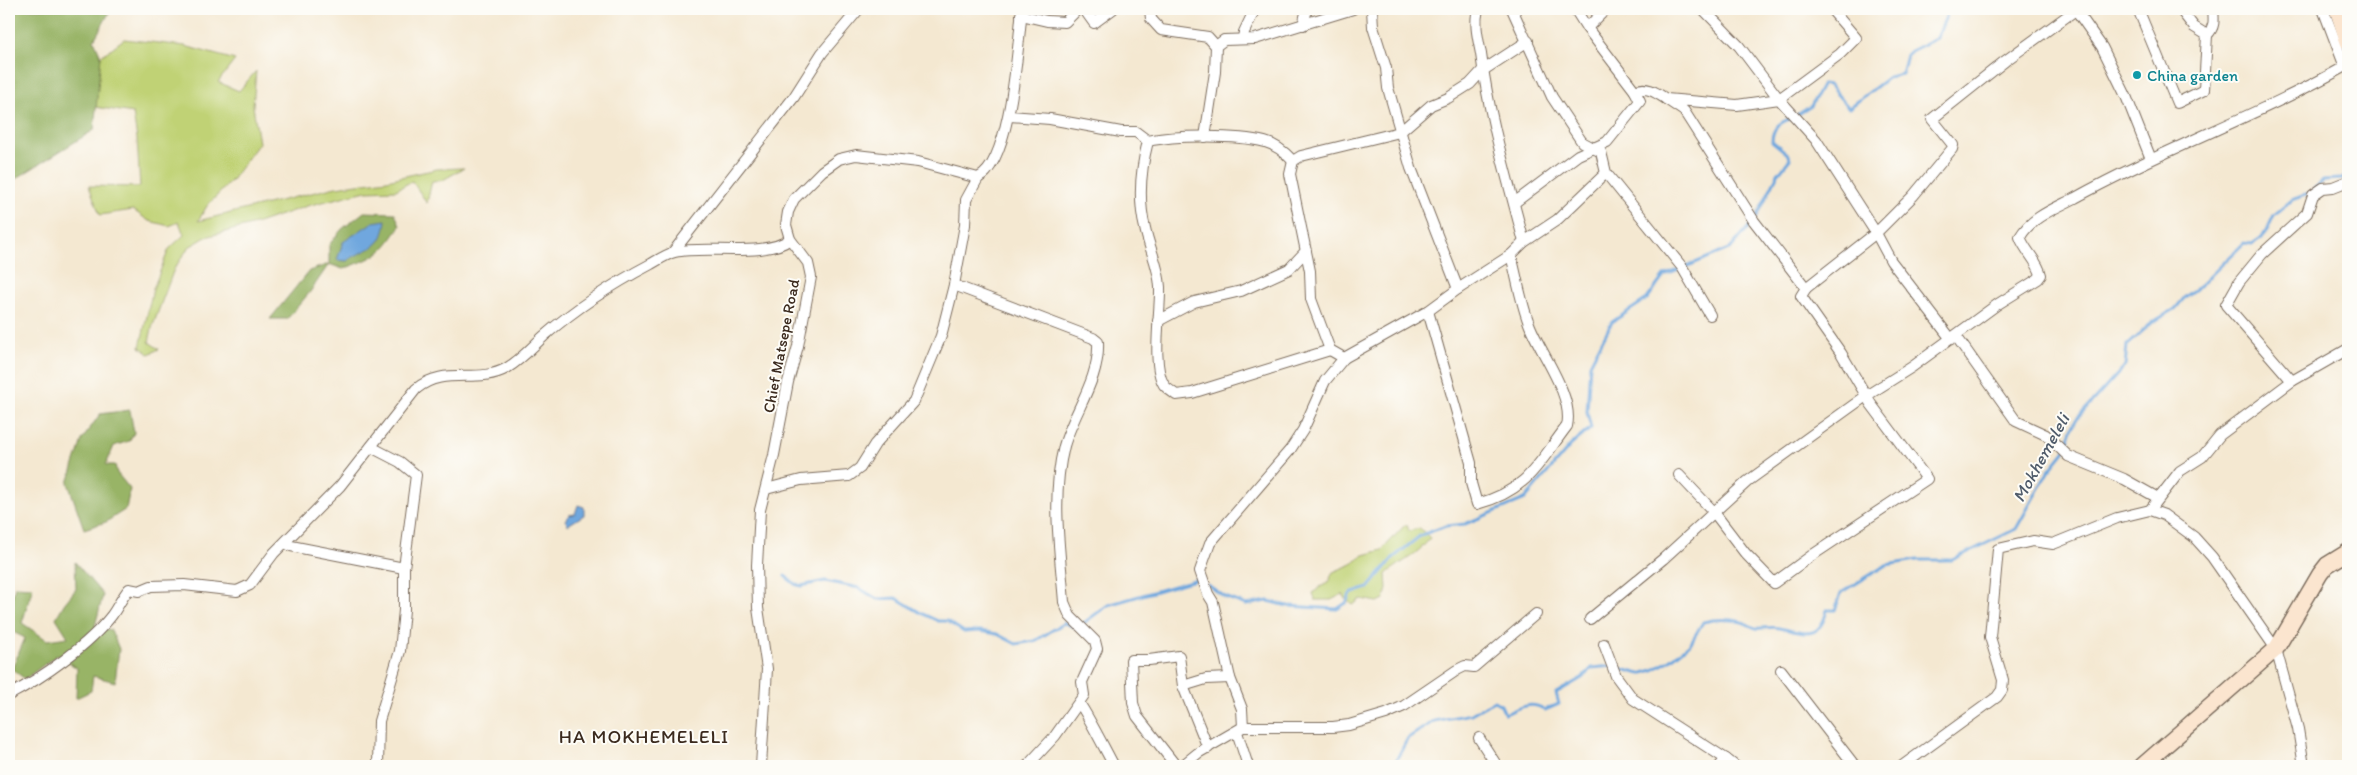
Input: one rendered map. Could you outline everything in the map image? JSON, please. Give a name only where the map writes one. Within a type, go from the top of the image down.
[{"type":"street","points":[[673,252],[794,97],[822,52],[859,9]]},
{"type":"street","points":[[766,489],[801,480],[849,476],[860,468],[875,444],[914,401],[941,336],[954,285],[964,225],[966,200],[978,178],[989,171],[1009,116],[1022,12],[1048,22],[1065,22],[1078,9]]},
{"type":"street","points":[[1084,9],[1094,23],[1112,9]]},
{"type":"street","points":[[1150,9],[1151,19],[1161,30],[1208,37],[1216,46],[1215,72],[1205,137]]},
{"type":"street","points":[[1243,38],[1255,9]]},
{"type":"street","points":[[1303,25],[1307,9]]},
{"type":"street","points":[[1216,46],[1224,40],[1255,39],[1353,9]]},
{"type":"street","points":[[1372,9],[1373,27],[1386,68],[1388,88],[1411,168],[1458,289]]},
{"type":"street","points":[[1478,9],[1475,20],[1482,72],[1524,242]]},
{"type":"street","points":[[1512,9],[1552,97],[1571,128],[1582,142],[1601,152],[1606,173],[1682,267],[1710,315]]},
{"type":"street","points":[[1514,203],[1578,156],[1607,142],[1640,100],[1574,9]]},
{"type":"street","points":[[1588,28],[1606,9]]},
{"type":"street","points":[[1703,9],[1739,46],[1779,99],[1816,140],[1892,261],[2016,421],[2046,435],[2068,456],[2124,480],[2158,498]]},
{"type":"street","points":[[1666,99],[1737,105],[1779,99],[1840,54],[1856,38],[1831,9]]},
{"type":"street","points":[[2138,9],[2177,103],[2204,90],[2207,35],[2212,30],[2214,21],[2212,9]]},
{"type":"street","points":[[2180,9],[2194,26],[2207,35]]},
{"type":"street","points":[[1590,619],[1663,559],[1713,511],[1748,481],[1866,396],[1953,338],[1998,304],[2038,279],[2041,275],[2020,237],[2032,221],[2108,179],[2254,112],[2346,66],[2323,9]]},
{"type":"street","points":[[2337,9],[2348,42]]},
{"type":"street","points":[[1679,475],[1713,511],[1745,553],[1774,583],[1811,556],[1927,479],[1866,396],[1841,353],[1801,296],[1806,288],[1876,233],[1913,196],[1952,149],[1952,145],[1932,119],[2005,61],[2076,10],[2102,47],[2126,96],[2151,159]]},
{"type":"street","points":[[1344,358],[1330,350],[1311,298],[1310,271],[1290,174],[1293,162],[1300,156],[1400,132],[1431,105],[1448,98],[1470,84],[1482,72],[1528,41]]},
{"type":"street","points":[[1635,91],[1640,88],[1653,91],[1684,110],[1754,221],[1806,288]]},
{"type":"street","points":[[1009,116],[1050,119],[1087,124],[1122,132],[1136,132],[1148,141]]},
{"type":"street","points":[[1148,141],[1160,138],[1205,137],[1265,142],[1283,150],[1293,162]]},
{"type":"street","points":[[1148,141],[1144,158],[1141,194],[1145,228],[1153,249],[1160,287],[1158,321],[1159,363],[1164,385],[1176,395],[1200,391],[1330,350]]},
{"type":"street","points":[[9,695],[36,681],[75,651],[111,616],[129,589],[139,591],[150,586],[184,585],[241,590],[255,580],[264,564],[340,486],[416,389],[426,380],[436,376],[494,373],[505,369],[518,361],[545,336],[619,281],[673,252],[778,246],[790,239],[786,226],[788,212],[794,199],[822,171],[839,159],[856,155],[918,162],[978,178]]},
{"type":"street","points":[[1248,766],[1240,730],[1242,709],[1230,678],[1213,602],[1208,594],[1200,571],[1210,543],[1290,450],[1303,430],[1326,381],[1344,358],[1428,311],[1458,289],[1512,255],[1524,242],[1557,220],[1606,173]]},
{"type":"street","points":[[2292,382],[2226,305],[2239,282],[2262,254],[2307,213],[2313,195],[2322,188],[2333,187],[2348,181]]},
{"type":"street","name":"Chief Matsepe Road","points":[[761,766],[767,669],[758,608],[756,565],[760,510],[788,382],[800,338],[810,277],[808,263],[790,239]]},
{"type":"street","points":[[1158,321],[1175,310],[1194,302],[1241,291],[1289,269],[1306,250]]},
{"type":"street","points":[[1428,311],[1471,463],[1471,483],[1477,504],[1495,500],[1524,482],[1568,426],[1569,418],[1560,385],[1529,324],[1512,255]]},
{"type":"street","points":[[954,285],[1054,321],[1098,342],[1095,370],[1065,445],[1056,500],[1064,602],[1070,616],[1094,641],[1097,649],[1082,682],[1084,695],[1055,736],[1027,766]]},
{"type":"street","points":[[2150,510],[2180,471],[2202,457],[2220,435],[2292,382],[2348,349]]},
{"type":"street","points":[[371,447],[400,462],[416,475],[404,568],[404,610],[400,651],[379,721],[378,766]]},
{"type":"street","points":[[1902,766],[1997,697],[2002,690],[2003,680],[1990,637],[1998,549],[2034,541],[2054,544],[2117,518],[2150,510],[2164,516],[2194,536],[2212,557],[2276,649],[2298,729],[2304,766]]},
{"type":"street","points":[[286,543],[291,546],[404,568]]},
{"type":"street","points":[[2142,766],[2276,649],[2320,574],[2327,565],[2348,552]]},
{"type":"street","points":[[1182,766],[1222,738],[1240,730],[1333,727],[1349,725],[1386,714],[1404,706],[1457,670],[1465,666],[1474,668],[1536,614]]},
{"type":"street","points":[[1604,644],[1616,676],[1633,700],[1723,762],[1735,766]]},
{"type":"street","points":[[1176,766],[1137,716],[1133,703],[1131,660],[1179,656],[1183,686],[1208,748]]},
{"type":"street","points":[[1781,670],[1856,766]]},
{"type":"street","points":[[1183,686],[1206,679],[1230,678]]},
{"type":"street","points":[[1079,703],[1082,705],[1114,766]]},
{"type":"street","points":[[1479,738],[1497,766]]},
{"type":"green space","points":[[9,9],[109,9],[109,13],[94,40],[101,56],[94,130],[9,183]]},
{"type":"green space","points":[[124,39],[185,46],[235,60],[218,82],[239,91],[256,71],[253,106],[259,143],[232,180],[207,206],[198,221],[336,187],[387,180],[437,169],[464,168],[443,180],[432,181],[427,203],[412,181],[396,190],[366,191],[307,206],[255,224],[206,237],[189,247],[174,269],[152,328],[149,342],[159,349],[149,354],[140,347],[153,289],[169,249],[184,235],[179,222],[169,226],[149,221],[133,210],[100,215],[89,186],[140,187],[137,139],[133,113],[95,107],[101,56]]},
{"type":"green space","points":[[364,212],[395,213],[400,226],[388,243],[377,254],[343,269],[329,264],[329,245],[342,229]]},
{"type":"green space","points":[[329,264],[310,292],[287,319],[270,319],[309,271]]},
{"type":"green space","points":[[130,410],[134,433],[129,441],[114,446],[106,465],[115,465],[117,473],[130,489],[126,509],[106,522],[84,529],[68,483],[82,440],[100,414]]},
{"type":"green space","points":[[1407,525],[1409,531],[1420,528],[1430,538],[1415,553],[1386,574],[1387,589],[1384,599],[1378,602],[1361,599],[1353,605],[1347,601],[1343,594],[1331,600],[1315,600],[1313,593],[1328,583],[1333,572],[1352,564],[1364,555],[1382,550]]},
{"type":"green space","points":[[75,562],[103,595],[95,626],[111,630],[119,649],[115,682],[93,676],[91,691],[76,698],[77,668],[57,655],[25,679],[12,669],[25,638],[9,630],[9,611],[15,586],[33,587],[22,623],[47,640],[68,637],[56,618],[76,589]]},
{"type":"water","points":[[386,220],[378,243],[347,261],[337,260],[343,242],[373,222]]},
{"type":"water","points":[[578,505],[584,507],[584,515],[568,525],[565,520],[569,515],[575,514]]},
{"type":"waterway","points":[[1797,115],[1811,106],[1823,84],[1829,85],[1849,108],[1889,77],[1902,74],[1907,55],[1911,51],[1937,38],[1949,9]]},
{"type":"waterway","points":[[1756,218],[1778,174],[1790,159],[1789,155],[1772,141],[1773,132],[1784,121],[1792,118]]},
{"type":"waterway","name":"Mokhemeleli","points":[[1393,766],[1408,738],[1434,721],[1471,714],[1494,701],[1501,705],[1505,714],[1520,707],[1530,705],[1545,710],[1559,704],[1556,693],[1582,678],[1592,668],[1612,666],[1640,674],[1653,670],[1669,661],[1690,644],[1703,622],[1728,620],[1737,621],[1756,628],[1776,627],[1809,633],[1819,627],[1824,620],[1827,610],[1835,610],[1841,593],[1886,565],[1917,560],[1952,560],[2016,529],[2048,472],[2064,452],[2075,421],[2125,366],[2127,345],[2153,322],[2175,309],[2185,297],[2200,286],[2244,243],[2252,244],[2261,238],[2274,215],[2292,200],[2310,193],[2323,180],[2342,179],[2348,175]]},
{"type":"waterway","points":[[1208,585],[1225,597],[1246,605],[1268,601],[1288,606],[1337,609],[1346,603],[1350,594],[1368,588],[1393,558],[1421,535],[1446,526],[1465,524],[1525,499],[1570,446],[1591,428],[1587,412],[1590,364],[1612,322],[1647,299],[1664,276],[1731,248],[1752,223]]},
{"type":"waterway","points":[[785,576],[801,586],[825,581],[859,588],[877,599],[896,598],[921,613],[938,621],[947,621],[964,632],[980,631],[997,634],[1016,644],[1035,641],[1064,623],[1075,627]]},
{"type":"waterway","points":[[1081,625],[1108,605],[1198,579],[1201,581]]},
{"type":"place","name":"China garden","points":[[2137,75]]},
{"type":"district","name":"HA MOKHEMELELI","points":[[644,736]]}]
